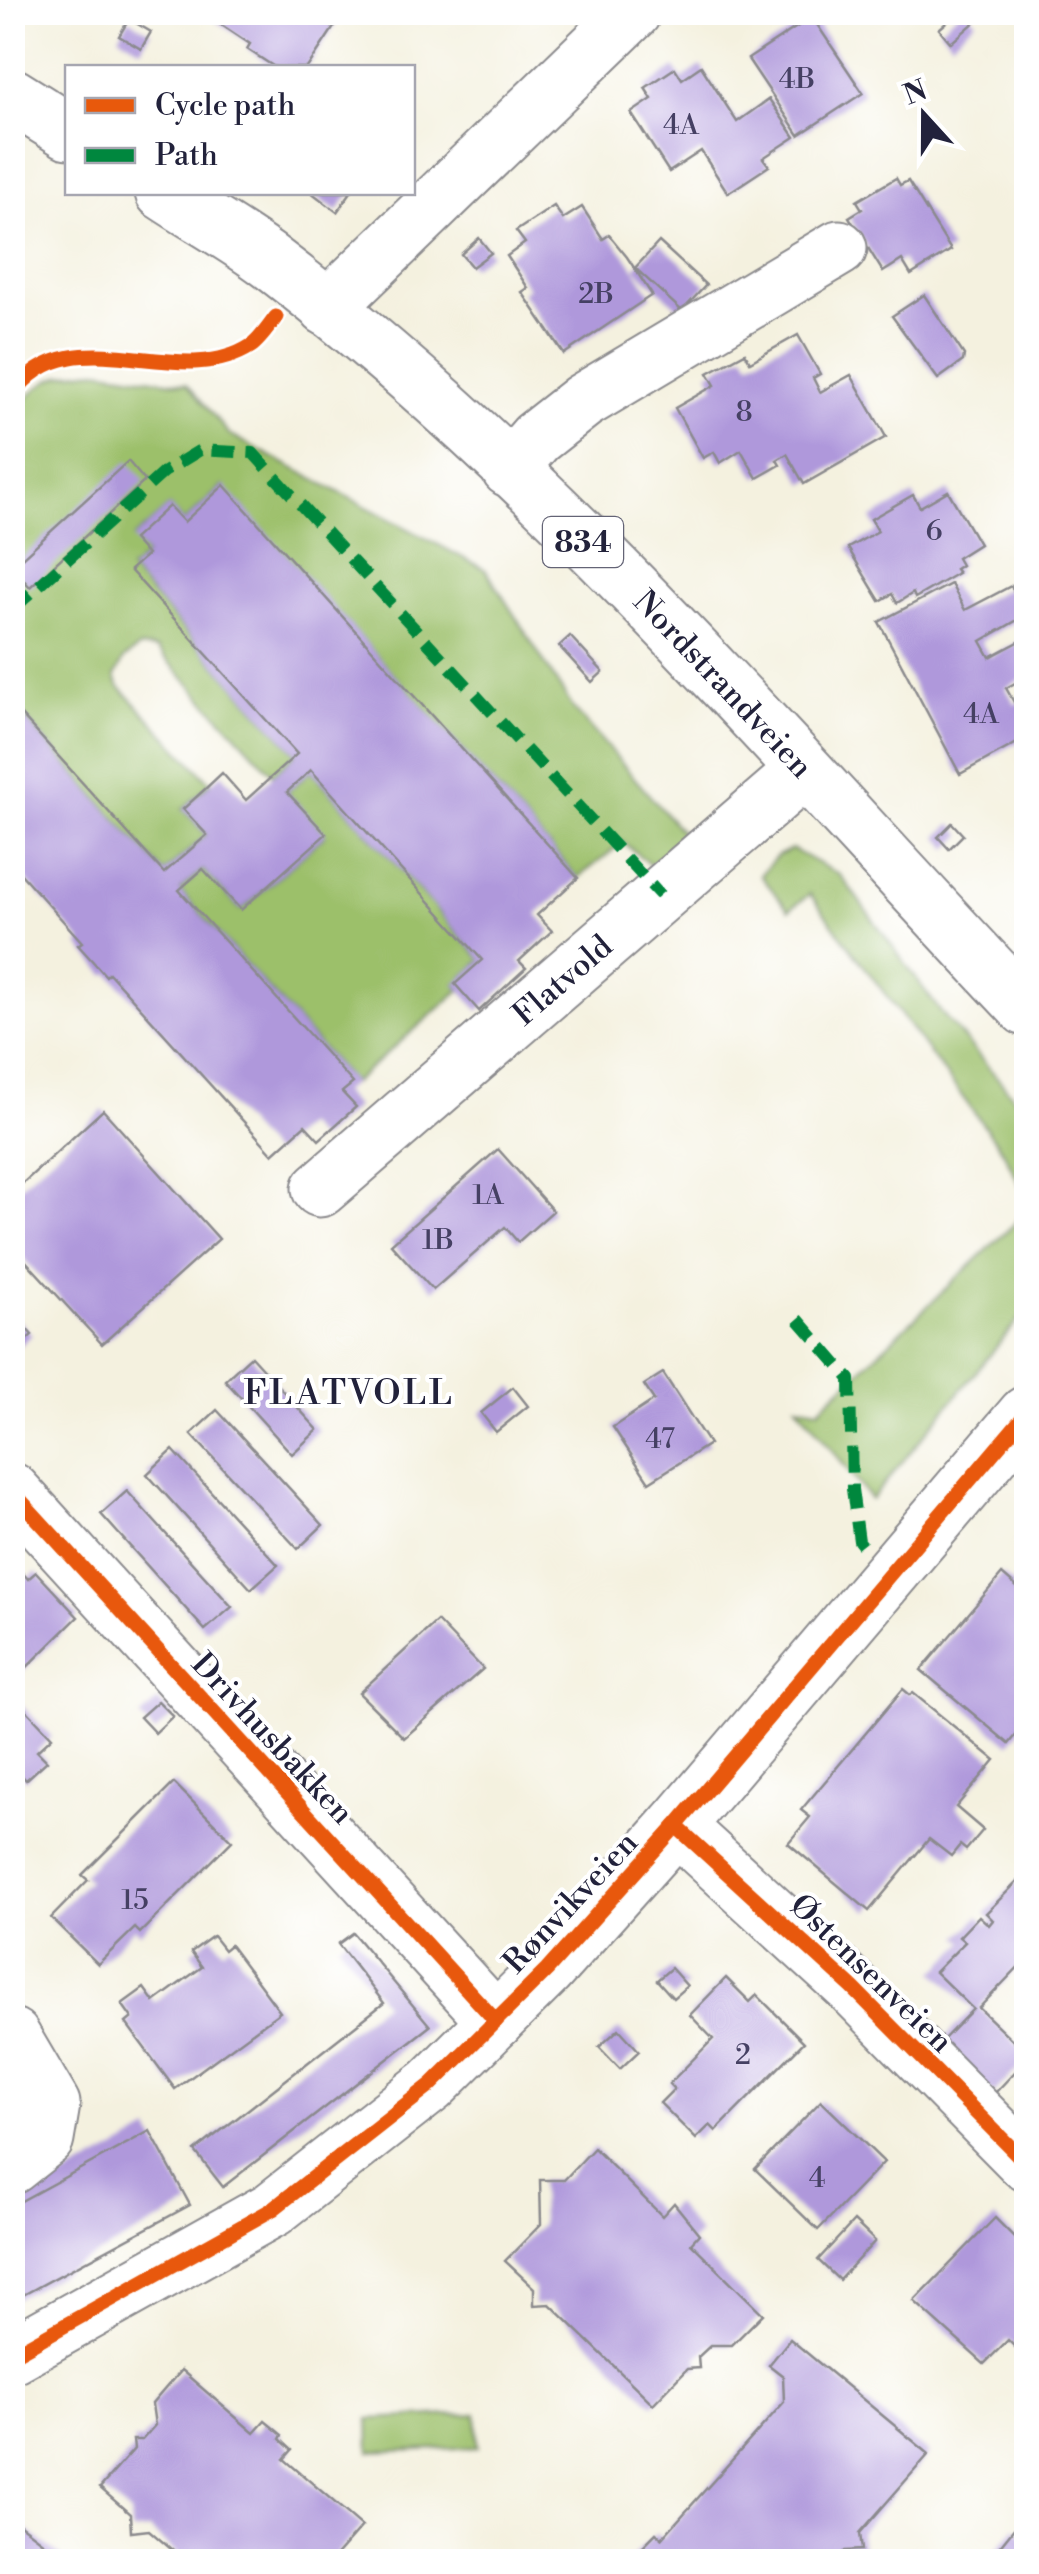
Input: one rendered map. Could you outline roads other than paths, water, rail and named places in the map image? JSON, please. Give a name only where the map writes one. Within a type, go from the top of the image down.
[{"type":"street","points":[[327,308],[633,12]]},
{"type":"street","points":[[12,96],[65,129]]},
{"type":"street","name":"Nordstrandveien","points":[[169,195],[270,261],[510,469],[804,771],[1026,1008]]},
{"type":"street","points":[[510,469],[536,438],[583,401],[839,248]]},
{"type":"street","name":"Flatvold","points":[[320,1188],[804,771]]},
{"type":"street","name":"Rønvikveien","points":[[12,2355],[274,2210],[431,2085],[496,2021],[676,1826],[1026,1414]]},
{"type":"street","name":"Drivhusbakken","points":[[12,1491],[496,2021]]},
{"type":"street","name":"Østensenveien","points":[[676,1826],[853,1988],[1026,2162]]},
{"type":"street","points":[[12,2036],[52,2104],[46,2139],[12,2166]]},
{"type":"district","name":"FLATVOLL","points":[[349,1392]]}]
